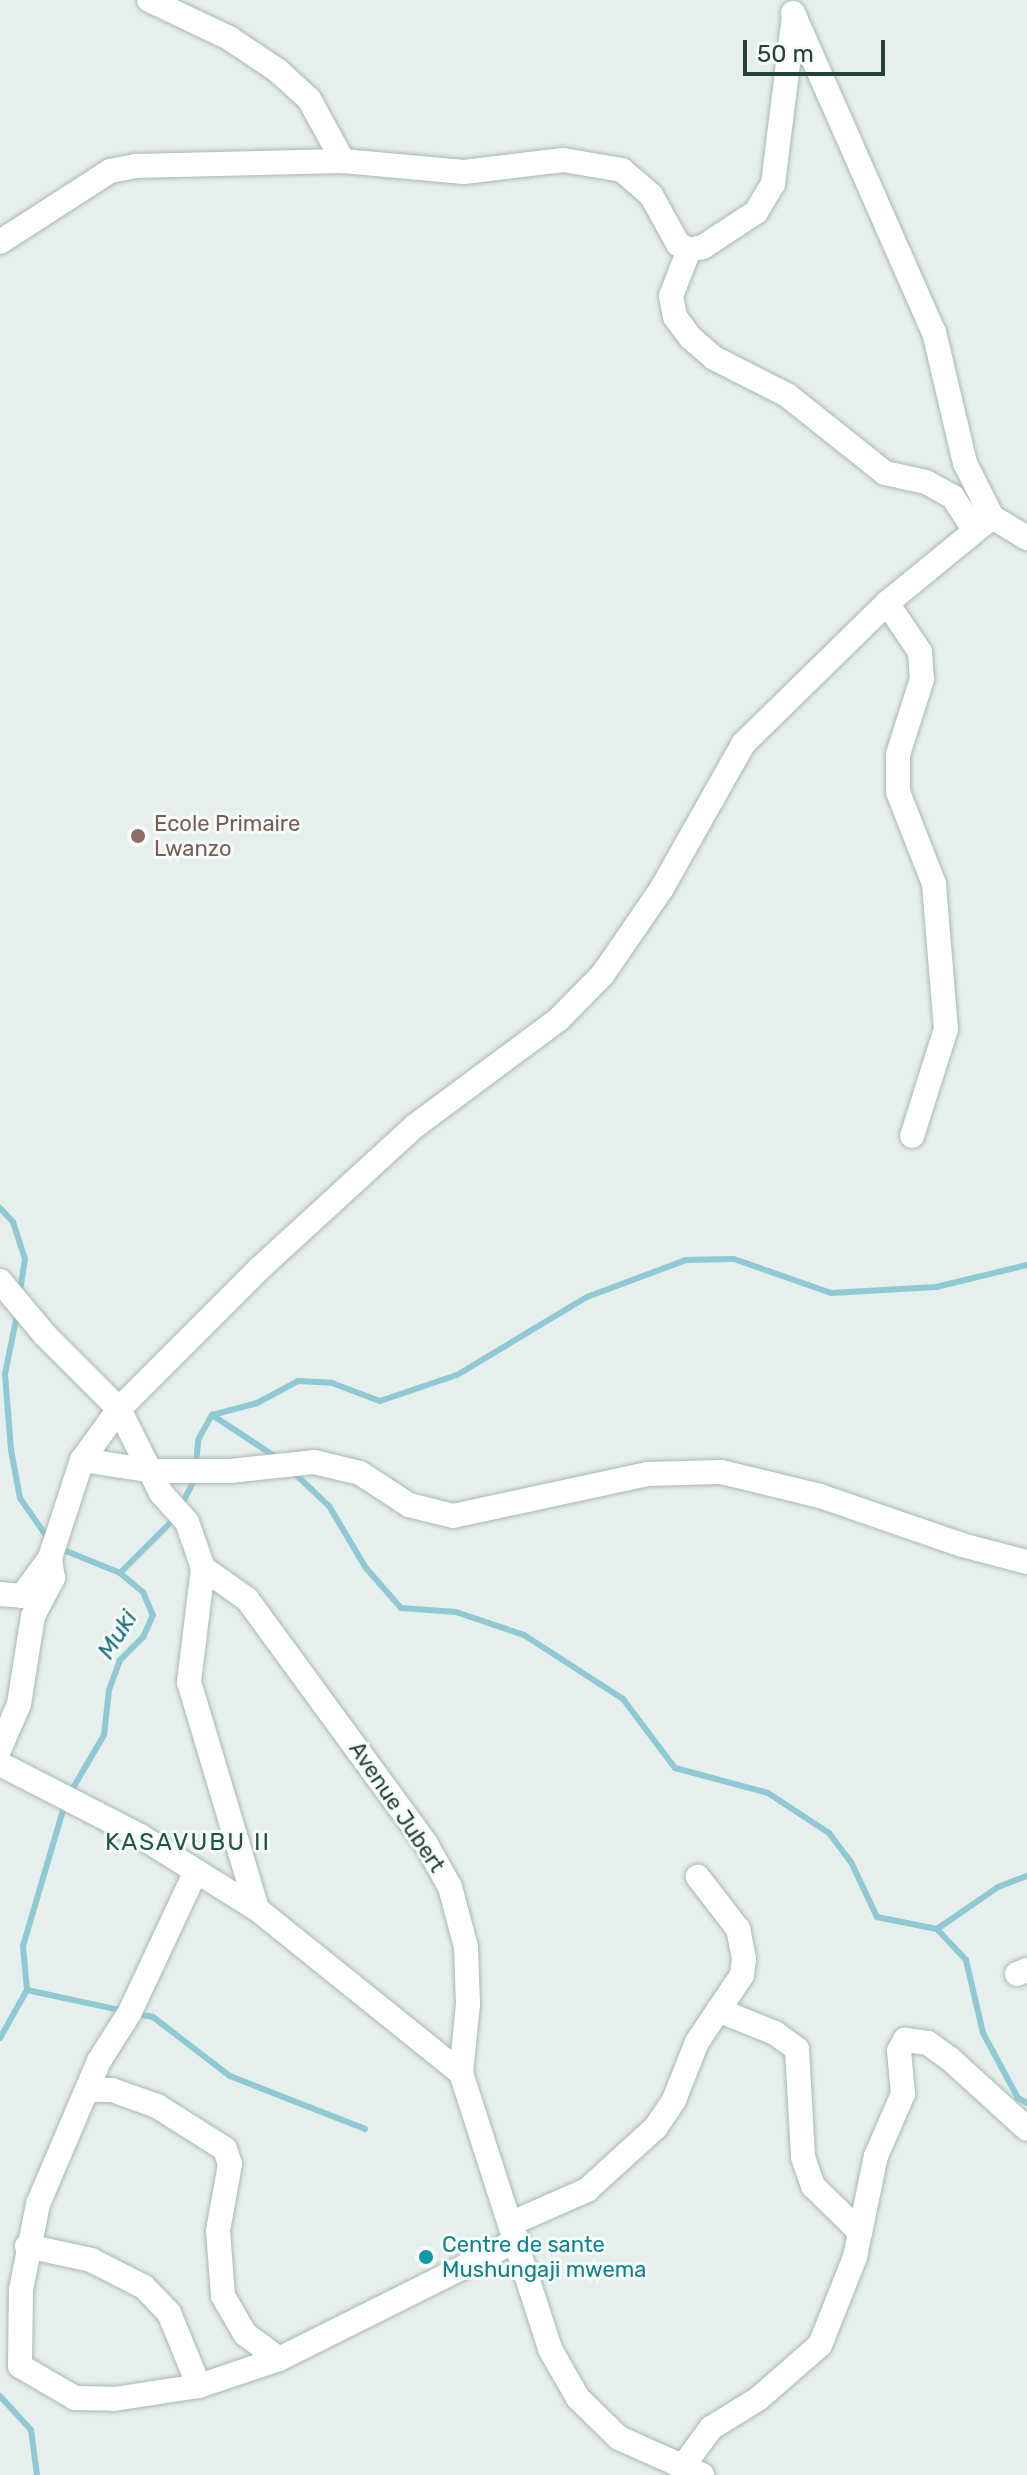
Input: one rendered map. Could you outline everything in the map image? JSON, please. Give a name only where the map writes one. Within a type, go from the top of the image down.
[{"type":"street","points":[[149,0],[229,38],[277,70],[309,99],[343,161]]},
{"type":"street","points":[[791,8],[773,184],[756,212],[730,234],[689,250],[671,296],[675,317],[691,338],[714,358],[787,395],[885,473],[926,482],[953,497],[984,524],[1027,538]]},
{"type":"street","points":[[791,8],[911,271],[934,332],[965,463],[984,524]]},
{"type":"street","points":[[0,242],[110,171],[163,163],[343,161],[464,172],[563,160],[622,170],[641,182],[667,230],[689,250]]},
{"type":"street","points":[[0,1748],[19,1704],[18,1602],[50,1558],[82,1460],[119,1409],[260,1268],[415,1126],[559,1019],[603,974],[662,888],[743,744],[887,603],[984,524]]},
{"type":"street","points":[[887,603],[920,652],[922,679],[898,754],[898,792],[934,884],[946,1029],[912,1136]]},
{"type":"street","points":[[0,1281],[45,1335],[119,1409],[157,1482],[187,1522],[203,1568],[191,1646],[191,1696],[257,1909]]},
{"type":"street","points":[[82,1460],[157,1482],[314,1462],[360,1473],[409,1505],[453,1516],[647,1474],[721,1472],[820,1496],[962,1545],[1027,1562]]},
{"type":"street","name":"Avenue Jubert","points":[[203,1568],[247,1599],[394,1797],[450,1887],[466,1947],[468,2004],[461,2073],[515,2232],[550,2349],[578,2398],[619,2438],[692,2472]]},
{"type":"street","points":[[0,1764],[140,1836],[257,1909],[461,2073]]},
{"type":"street","points":[[196,1871],[60,2148],[27,2246],[17,2335],[20,2366],[26,2373],[75,2398],[114,2399],[199,2386],[279,2359],[515,2232],[587,2190],[624,2160],[674,2100],[697,2042],[742,1975],[744,1959],[738,1929],[698,1877]]},
{"type":"street","points":[[718,2010],[775,2033],[797,2049],[803,2157],[813,2186],[860,2232]]},
{"type":"street","points":[[692,2472],[711,2428],[758,2399],[820,2345],[860,2232],[876,2156],[903,2094],[899,2051],[905,2040],[928,2043],[949,2058],[1027,2129]]},
{"type":"street","points":[[87,2090],[112,2090],[157,2106],[225,2149],[230,2164],[218,2231],[223,2296],[245,2334],[279,2359]]},
{"type":"street","points":[[27,2246],[91,2260],[144,2287],[169,2313],[199,2386]]},
{"type":"waterway","name":"Muki","points":[[0,1208],[13,1222],[25,1259],[20,1292]]},
{"type":"waterway","points":[[196,1465],[198,1440],[212,1415],[257,1403],[298,1381],[332,1383],[380,1401],[457,1375],[587,1297],[686,1260],[734,1259],[831,1293],[936,1287],[1027,1265]]},
{"type":"waterway","name":"Muki","points":[[17,1315],[5,1374],[11,1450],[20,1498],[49,1540]]},
{"type":"waterway","points":[[212,1415],[279,1459]]},
{"type":"waterway","points":[[293,1472],[329,1506],[366,1568],[401,1608],[456,1612],[524,1635],[623,1699],[675,1768],[768,1793],[829,1833],[851,1862],[877,1917],[937,1929],[966,1960],[983,2033],[1018,2098],[1027,2103]]},
{"type":"waterway","points":[[180,1508],[196,1476]]},
{"type":"waterway","points":[[120,1573],[175,1518]]},
{"type":"waterway","name":"Muki","points":[[61,1549],[120,1573],[143,1592],[153,1615],[143,1637],[120,1660],[109,1690],[104,1735],[70,1793]]},
{"type":"waterway","name":"Muki","points":[[0,2038],[27,1990],[23,1946],[65,1803]]},
{"type":"waterway","points":[[937,1929],[998,1887],[1027,1876]]},
{"type":"waterway","points":[[27,1990],[124,2011]]},
{"type":"waterway","points":[[135,2014],[153,2017],[230,2076],[365,2129]]},
{"type":"waterway","name":"Muki","points":[[0,2396],[31,2430],[37,2475]]},
{"type":"place","name":"Ecole Primaire Lwanzo","points":[[138,836]]},
{"type":"place","name":"Centre de sante Mushungaji mwema","points":[[426,2257]]},
{"type":"district","name":"KASAVUBU II","points":[[188,1843]]}]
